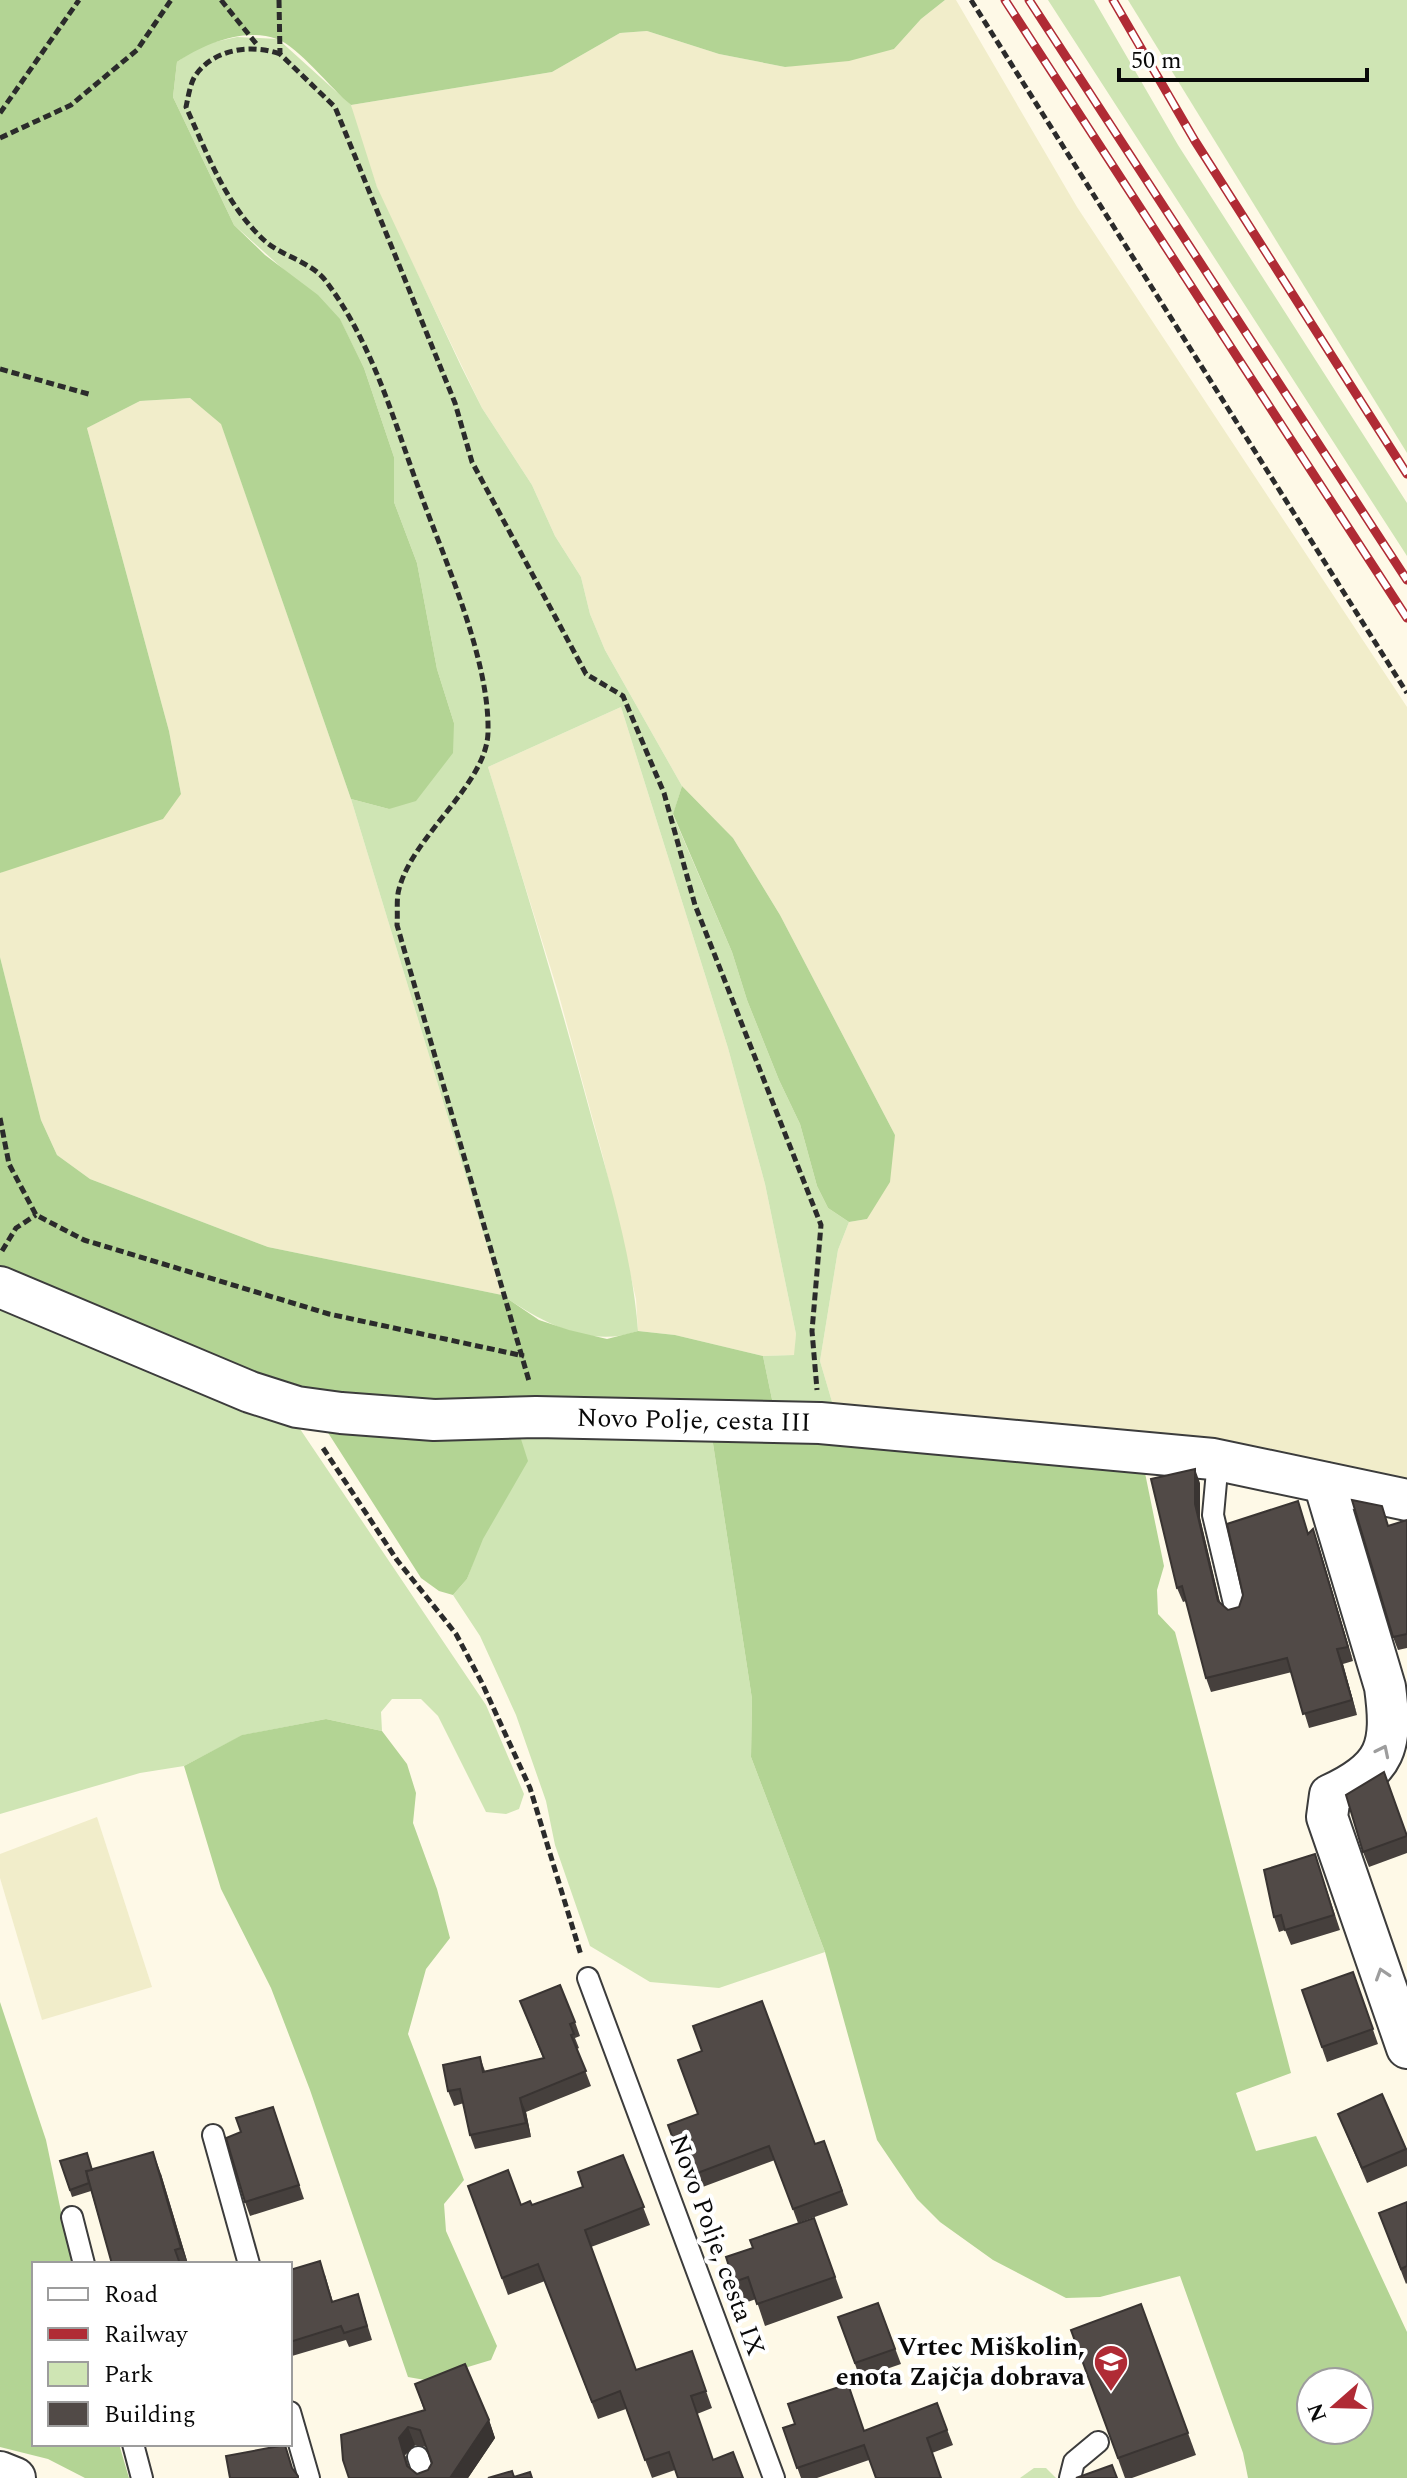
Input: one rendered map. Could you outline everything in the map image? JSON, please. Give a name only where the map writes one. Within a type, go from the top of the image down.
[{"type":"street","name":"Novo Polje, cesta III","points":[[0,1287],[250,1392],[297,1407],[434,1420],[536,1417],[820,1423],[1218,1460],[1407,1500]]},
{"type":"street","points":[[1324,1483],[1385,1687],[1389,1721],[1389,1740],[1380,1760],[1367,1774],[1330,1795],[1327,1817],[1407,2048]]},
{"type":"street","points":[[0,2472],[15,2478]]},
{"type":"lane","points":[[1218,1460],[1213,1515],[1236,1612]]},
{"type":"lane","name":"Novo Polje, cesta IX","points":[[588,1978],[774,2478]]},
{"type":"lane","points":[[213,2135],[248,2262]]},
{"type":"lane","points":[[72,2217],[83,2262]]},
{"type":"lane","points":[[292,2419],[309,2478]]},
{"type":"lane","points":[[1070,2478],[1074,2462],[1098,2442]]},
{"type":"lane","points":[[134,2446],[142,2478]]},
{"type":"lane","points":[[418,2457],[425,2478]]},
{"type":"path","points":[[0,113],[79,0]]},
{"type":"path","points":[[0,138],[71,105],[137,50],[171,0]]},
{"type":"path","points":[[221,0],[258,46],[280,54],[335,107],[455,403],[472,462],[586,674],[623,696],[664,793],[695,905],[821,1225],[812,1331],[820,1423]]},
{"type":"path","points":[[279,0],[280,54]]},
{"type":"path","points":[[971,0],[1407,693]]},
{"type":"path","points":[[258,46],[221,55],[194,76],[186,107],[239,216],[268,243],[323,277],[345,310],[373,364],[465,619],[487,705],[488,736],[476,772],[406,870],[398,890],[397,925],[524,1356],[536,1417]]},
{"type":"path","points":[[0,369],[92,395]]},
{"type":"path","points":[[0,1118],[9,1164],[36,1215],[84,1240],[329,1314],[524,1356]]},
{"type":"path","points":[[0,1254],[16,1228],[36,1215]]},
{"type":"path","points":[[297,1407],[397,1560],[456,1634],[482,1683],[530,1788],[588,1978]]},
{"type":"shaded area","points":[[945,0],[956,0],[1077,207],[1407,707],[1407,1483],[835,1412],[820,1361],[838,1250],[849,1222],[867,1219],[895,1135],[780,915],[733,838],[682,786],[605,650],[590,614],[581,577],[555,536],[532,485],[482,408],[380,196],[351,105],[552,72],[620,33],[647,31],[719,54],[785,67],[894,49],[921,19]]},
{"type":"shaded area","points":[[190,398],[221,423],[351,799],[502,1295],[268,1247],[90,1179],[57,1155],[41,1120],[0,957],[0,873],[181,794],[169,731],[87,428],[140,401]]},
{"type":"shaded area","points":[[621,707],[728,1048],[765,1184],[796,1334],[795,1355],[763,1356],[675,1335],[638,1331],[636,1299],[603,1157],[558,992],[488,767]]},
{"type":"shaded area","points":[[97,1817],[152,1987],[42,2020],[0,1878],[0,1854]]},
{"type":"green space","points":[[0,0],[945,0],[921,19],[894,49],[849,61],[785,67],[719,54],[647,31],[620,33],[552,72],[351,105],[295,50],[265,36],[225,39],[177,62],[173,97],[234,225],[265,255],[318,295],[340,319],[364,368],[394,457],[394,502],[417,563],[437,669],[454,723],[453,753],[416,801],[389,809],[351,799],[221,424],[190,398],[140,401],[87,428],[169,731],[181,794],[163,819],[0,873]]},
{"type":"green space","points":[[1048,0],[1094,0],[1178,145],[1407,503],[1407,556]]},
{"type":"green space","points":[[1128,0],[1407,0],[1407,453]]},
{"type":"green space","points":[[237,37],[278,39],[351,105],[377,187],[461,366],[482,408],[532,485],[555,536],[581,577],[590,614],[605,650],[682,786],[673,815],[732,952],[747,1000],[779,1080],[800,1124],[817,1186],[828,1208],[849,1222],[838,1250],[820,1361],[835,1412],[774,1409],[763,1356],[794,1355],[796,1334],[765,1184],[728,1048],[621,707],[488,767],[555,989],[614,1201],[632,1279],[638,1331],[620,1336],[584,1335],[533,1315],[502,1295],[351,799],[389,809],[454,723],[437,669],[417,563],[394,502],[394,457],[364,368],[340,320],[234,225],[173,97],[177,62],[201,45]]},
{"type":"green space","points":[[682,786],[733,838],[780,915],[895,1135],[890,1182],[867,1219],[849,1222],[828,1208],[817,1186],[800,1124],[779,1080],[747,1000],[732,952],[673,814]]},
{"type":"green space","points":[[0,957],[41,1120],[57,1155],[90,1179],[268,1247],[502,1295],[539,1320],[569,1330],[607,1339],[638,1331],[675,1335],[763,1356],[774,1409],[448,1403],[279,1388],[0,1273]]},
{"type":"green space","points":[[0,1303],[296,1423],[486,1705],[524,1794],[519,1809],[506,1814],[486,1812],[438,1716],[421,1699],[392,1699],[381,1712],[382,1731],[326,1719],[243,1735],[184,1766],[140,1773],[0,1814]]},
{"type":"green space","points":[[325,1428],[520,1436],[528,1461],[483,1539],[467,1579],[453,1595],[439,1591],[421,1578]]},
{"type":"green space","points":[[520,1436],[712,1437],[752,1699],[751,1757],[825,1952],[719,1988],[650,1982],[590,1946],[555,1845],[546,1801],[516,1715],[480,1636],[453,1595],[467,1579]]},
{"type":"green space","points":[[712,1437],[825,1440],[1145,1473],[1164,1566],[1157,1590],[1158,1614],[1175,1632],[1291,2073],[1236,2093],[1256,2151],[1316,2136],[1407,2332],[1407,2478],[1248,2478],[1243,2453],[1180,2276],[1100,2297],[1066,2298],[993,2260],[940,2222],[917,2199],[877,2140],[825,1952],[751,1757],[752,1699]]},
{"type":"green space","points":[[326,1719],[382,1731],[407,1764],[416,1793],[413,1823],[437,1889],[450,1938],[426,1969],[408,2034],[464,2180],[444,2204],[446,2231],[497,2346],[491,2360],[425,2380],[408,2377],[310,2090],[271,1988],[221,1889],[184,1766],[242,1735]]},
{"type":"green space","points":[[0,2002],[46,2140],[72,2262],[32,2262],[32,2446],[120,2446],[129,2478],[85,2478],[48,2459],[0,2447]]},
{"type":"green space","points":[[1034,2468],[1046,2468],[1056,2478],[1020,2478]]},
{"type":"building","points":[[1195,1469],[1195,1504],[1218,1601],[1228,1610],[1239,1607],[1243,1595],[1227,1524],[1298,1501],[1308,1534],[1313,1529],[1348,1647],[1337,1649],[1352,1700],[1303,1714],[1287,1658],[1206,1678],[1182,1586],[1177,1588],[1151,1479]]},
{"type":"building","points":[[1352,1500],[1382,1506],[1388,1526],[1407,1520],[1407,1634],[1393,1637]]},
{"type":"building","points":[[1384,1772],[1407,1836],[1363,1852],[1346,1795]]},
{"type":"building","points":[[1315,1854],[1334,1915],[1285,1930],[1281,1915],[1274,1917],[1264,1870]]},
{"type":"building","points":[[1353,1972],[1373,2029],[1322,2047],[1302,1990]]},
{"type":"building","points":[[560,1985],[575,2022],[570,2024],[574,2034],[571,2035],[586,2071],[520,2098],[526,2123],[470,2135],[460,2089],[448,2091],[443,2065],[480,2057],[483,2072],[544,2058],[520,2001]]},
{"type":"building","points":[[762,2001],[815,2144],[824,2141],[842,2191],[793,2209],[769,2146],[687,2177],[668,2125],[698,2114],[678,2060],[702,2051],[693,2026]]},
{"type":"building","points":[[1382,2094],[1406,2149],[1362,2168],[1338,2114]]},
{"type":"building","points":[[273,2107],[299,2185],[245,2202],[226,2138],[241,2132],[236,2118]]},
{"type":"building","points":[[153,2152],[181,2248],[175,2250],[179,2262],[111,2262],[86,2171]]},
{"type":"building","points":[[87,2153],[92,2170],[86,2171],[89,2183],[70,2190],[60,2161]]},
{"type":"building","points":[[623,2155],[644,2207],[585,2230],[636,2370],[692,2351],[706,2391],[691,2396],[713,2460],[733,2452],[743,2478],[678,2478],[669,2452],[645,2460],[620,2391],[592,2402],[538,2264],[502,2278],[468,2186],[508,2170],[521,2205],[530,2201],[532,2205],[583,2187],[578,2172]]},
{"type":"building","points":[[1407,2202],[1407,2266],[1401,2269],[1379,2213]]},
{"type":"building","points":[[814,2218],[835,2277],[757,2304],[748,2277],[734,2282],[726,2257],[753,2248],[750,2240]]},
{"type":"building","points":[[320,2261],[332,2302],[358,2294],[367,2326],[344,2333],[341,2326],[292,2341],[292,2269]]},
{"type":"building","points":[[878,2303],[895,2349],[855,2363],[838,2317]]},
{"type":"building","points":[[1141,2304],[1188,2433],[1118,2458],[1071,2330]]},
{"type":"building","points":[[465,2364],[489,2420],[450,2478],[349,2478],[343,2460],[341,2435],[425,2410],[415,2384]],"holes":[[[408,2427],[420,2430],[432,2463],[428,2470],[417,2474],[407,2466],[399,2438]]]},
{"type":"building","points":[[848,2384],[864,2431],[937,2403],[947,2430],[927,2438],[941,2478],[876,2478],[864,2445],[797,2468],[783,2428],[795,2424],[788,2404]]},
{"type":"building","points":[[285,2446],[298,2478],[230,2478],[226,2456]]},
{"type":"building","points":[[1112,2465],[1117,2478],[1076,2478]]},
{"type":"building","points":[[512,2471],[514,2477],[530,2472],[532,2478],[488,2478]]},
{"type":"railway","points":[[1005,0],[1407,618]]},
{"type":"railway","points":[[1029,0],[1407,580]]},
{"type":"railway","points":[[1113,0],[1195,141],[1407,474]]},
{"type":"place","name":"Vrtec Miškolin, enota Zajčja dobrava","points":[[1111,2393]]}]
